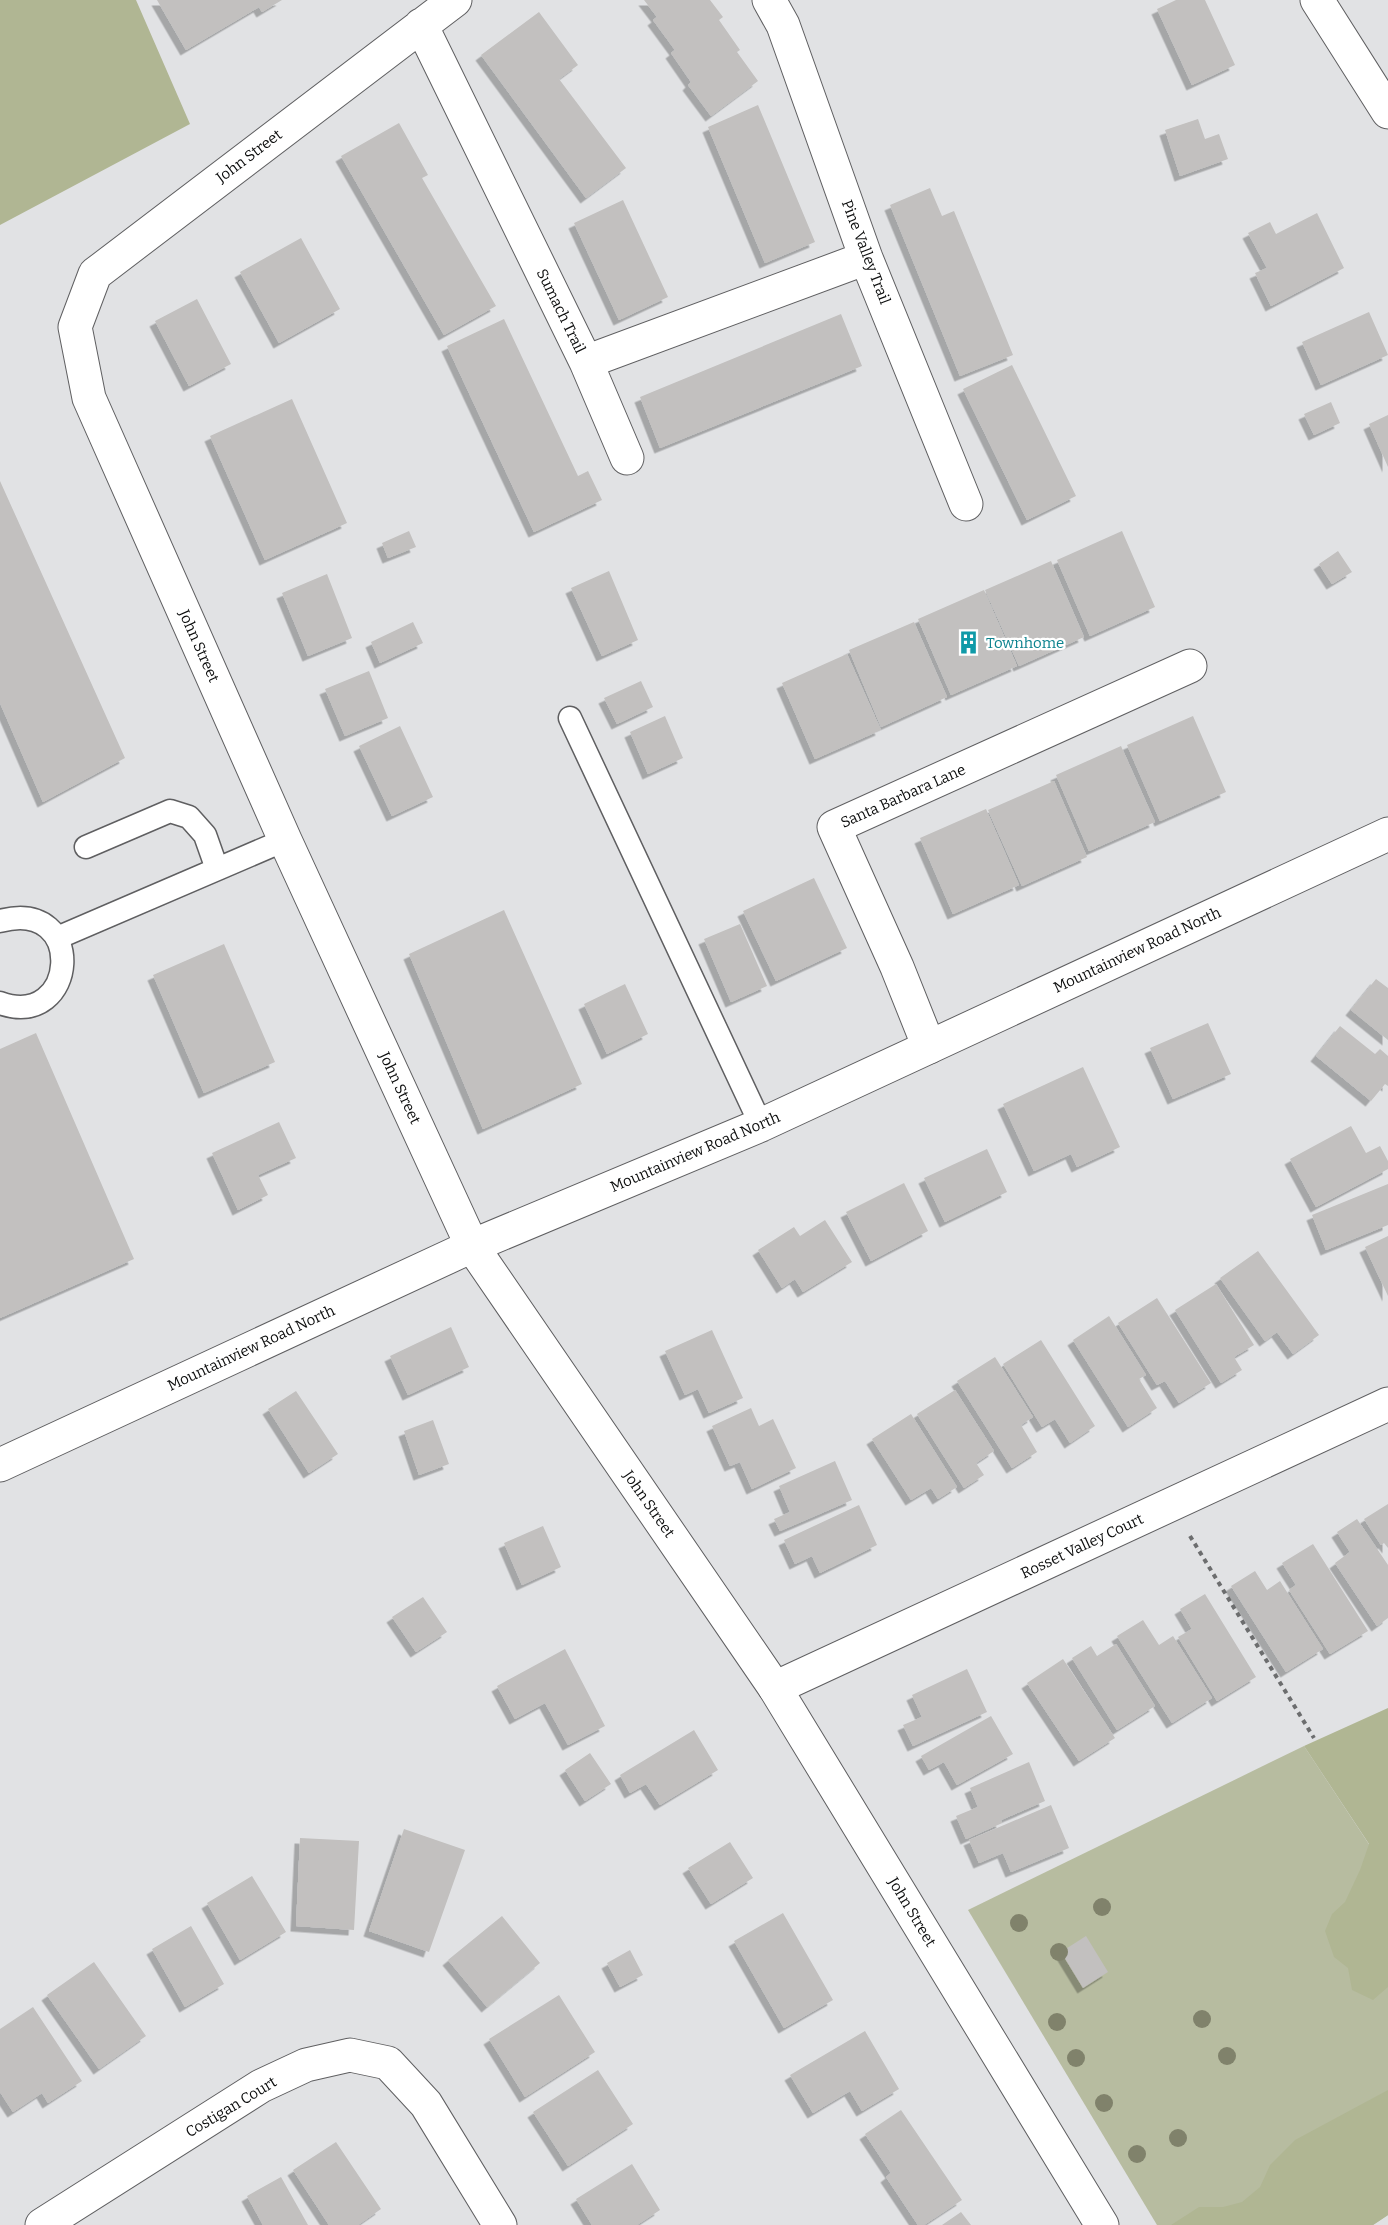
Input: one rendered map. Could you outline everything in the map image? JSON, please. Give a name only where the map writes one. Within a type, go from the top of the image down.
[{"type":"street","name":"John Street","points":[[455,0],[94,274],[75,327],[89,398],[285,840],[472,1246],[775,1688],[1102,2225]]},
{"type":"street","name":"Pine Valley Trail","points":[[769,0],[783,25],[866,258],[966,504]]},
{"type":"street","points":[[1318,0],[1388,112]]},
{"type":"street","name":"Sumach Trail","points":[[421,25],[586,362],[866,258]]},
{"type":"street","points":[[586,362],[627,458]]},
{"type":"street","name":"Santa Barbara Lane","points":[[929,1047],[897,967],[834,827],[1190,666]]},
{"type":"street","name":"Mountainview Road North","points":[[0,1465],[472,1246],[761,1125],[1388,834]]},
{"type":"street","name":"Rosset Valley Court","points":[[775,1688],[1388,1404]]},
{"type":"street","name":"Costigan Court","points":[[42,2225],[261,2086],[306,2065],[350,2055],[388,2063],[426,2104],[500,2225]]},
{"type":"lane","points":[[570,718],[761,1125]]},
{"type":"lane","points":[[86,847],[171,811],[189,817],[204,835],[217,869]]},
{"type":"lane","points":[[57,938],[285,840]]},
{"type":"lane","points":[[0,921],[15,917],[30,918],[44,925],[57,938],[62,950],[63,965],[60,978],[53,991],[43,1000],[29,1006],[15,1007],[0,1003]]},
{"type":"path","points":[[1171,1504],[1314,1738]]},
{"type":"green space","points":[[0,0],[136,0],[190,124],[0,225]]},
{"type":"green space","points":[[1388,1708],[1388,1987],[1373,2000],[1352,1990],[1348,1968],[1334,1957],[1325,1931],[1332,1914],[1345,1902],[1369,1844],[1304,1746]]},
{"type":"green space","points":[[1304,1746],[1388,1873],[1388,2215],[1373,2225],[1157,2225],[968,1910]]},
{"type":"green space","points":[[1388,2090],[1388,2215],[1373,2225],[1171,2225],[1199,2207],[1223,2207],[1242,2202],[1260,2187],[1270,2165],[1295,2140]]},
{"type":"building","points":[[157,0],[282,0],[262,12],[259,7],[186,50]]},
{"type":"building","points":[[644,0],[710,0],[723,17],[719,20],[740,50],[737,52],[758,81],[711,116],[688,85],[691,82],[671,53],[675,50],[653,20],[657,17]]},
{"type":"building","points":[[1176,0],[1205,0],[1235,65],[1192,85],[1157,9]]},
{"type":"building","points":[[539,12],[578,65],[559,79],[626,168],[586,198],[481,55]]},
{"type":"building","points":[[758,105],[815,242],[765,263],[708,127]]},
{"type":"building","points":[[1198,119],[1205,139],[1219,134],[1228,159],[1180,176],[1165,130]]},
{"type":"building","points":[[399,123],[428,175],[422,178],[496,306],[444,335],[341,156]]},
{"type":"building","points":[[930,188],[942,216],[954,211],[1013,355],[960,376],[890,205]]},
{"type":"building","points":[[623,200],[668,297],[619,320],[574,223]]},
{"type":"building","points":[[1317,213],[1344,268],[1271,306],[1255,273],[1267,268],[1248,233],[1270,222],[1276,234]]},
{"type":"building","points":[[301,238],[340,309],[279,343],[240,272]]},
{"type":"building","points":[[197,299],[231,364],[189,386],[155,321]]},
{"type":"building","points":[[1369,312],[1388,355],[1321,385],[1302,342]]},
{"type":"building","points":[[841,314],[862,366],[660,448],[640,397]]},
{"type":"building","points":[[504,319],[578,476],[588,471],[602,500],[534,532],[447,346]]},
{"type":"building","points":[[1012,365],[1076,496],[1027,520],[963,389]]},
{"type":"building","points":[[292,399],[347,523],[265,560],[210,436]]},
{"type":"building","points":[[1331,402],[1340,423],[1314,435],[1304,414]]},
{"type":"building","points":[[1388,415],[1388,467],[1369,424]]},
{"type":"building","points":[[0,481],[125,758],[43,802],[0,703]]},
{"type":"building","points":[[409,531],[416,547],[388,558],[382,543]]},
{"type":"building","points":[[1122,531],[1155,607],[1090,636],[1057,560]]},
{"type":"building","points":[[1338,551],[1352,572],[1332,584],[1319,564]]},
{"type":"building","name":"Townhome","points":[[1051,561],[1084,637],[1019,666],[985,590]]},
{"type":"building","points":[[609,571],[638,640],[602,656],[571,588]]},
{"type":"building","points":[[327,574],[352,638],[308,656],[282,593]]},
{"type":"building","name":"Townhome","points":[[984,590],[1017,666],[951,695],[918,619]]},
{"type":"building","points":[[413,622],[423,643],[380,663],[371,642]]},
{"type":"building","points":[[914,622],[947,697],[881,727],[849,650]]},
{"type":"building","points":[[847,654],[881,730],[815,759],[782,683]]},
{"type":"building","points":[[369,671],[388,718],[345,736],[325,689]]},
{"type":"building","points":[[641,681],[653,707],[617,724],[604,698]]},
{"type":"building","points":[[665,716],[683,758],[648,774],[630,732]]},
{"type":"building","points":[[1193,716],[1226,792],[1160,821],[1127,745]]},
{"type":"building","points":[[400,726],[433,797],[392,816],[359,746]]},
{"type":"building","points":[[1121,746],[1155,822],[1089,851],[1056,775]]},
{"type":"building","points":[[1054,781],[1087,857],[1022,886],[988,810]]},
{"type":"building","points":[[986,809],[1019,885],[953,914],[920,838]]},
{"type":"building","points":[[814,878],[847,948],[776,981],[743,911]]},
{"type":"building","points":[[504,910],[582,1084],[483,1129],[409,954]]},
{"type":"building","points":[[740,924],[767,986],[731,1002],[704,939]]},
{"type":"building","points":[[224,944],[275,1062],[204,1093],[153,975]]},
{"type":"building","points":[[1376,979],[1388,988],[1388,1040],[1351,1010]]},
{"type":"building","points":[[625,984],[648,1034],[607,1054],[584,1004]]},
{"type":"building","points":[[1208,1023],[1231,1074],[1173,1099],[1150,1048]]},
{"type":"building","points":[[1340,1026],[1375,1054],[1380,1049],[1388,1056],[1388,1086],[1385,1084],[1371,1101],[1316,1056]]},
{"type":"building","points":[[36,1033],[134,1259],[0,1318],[0,1049]]},
{"type":"building","points":[[1083,1067],[1120,1147],[1077,1167],[1071,1154],[1034,1171],[1003,1104]]},
{"type":"building","points":[[279,1122],[296,1158],[258,1175],[268,1195],[238,1210],[212,1153]]},
{"type":"building","points":[[1351,1126],[1366,1153],[1380,1146],[1388,1161],[1388,1169],[1316,1207],[1290,1159]]},
{"type":"building","points":[[987,1149],[1007,1192],[945,1222],[924,1178]]},
{"type":"building","points":[[904,1183],[928,1231],[871,1261],[846,1212]]},
{"type":"building","points":[[1388,1184],[1388,1225],[1326,1250],[1312,1215]]},
{"type":"building","points":[[825,1220],[852,1262],[803,1292],[795,1279],[782,1288],[758,1250],[794,1227],[800,1236]]},
{"type":"building","points":[[1388,1236],[1388,1296],[1365,1247]]},
{"type":"building","points":[[1258,1251],[1319,1335],[1293,1354],[1277,1332],[1265,1341],[1220,1278]]},
{"type":"building","points":[[1216,1284],[1254,1345],[1234,1357],[1242,1370],[1221,1383],[1175,1310]]},
{"type":"building","points":[[1157,1298],[1211,1383],[1179,1403],[1165,1381],[1157,1385],[1118,1323]]},
{"type":"building","points":[[1109,1316],[1146,1375],[1139,1379],[1157,1408],[1128,1427],[1073,1340]]},
{"type":"building","points":[[451,1327],[469,1367],[408,1395],[390,1356]]},
{"type":"building","points":[[712,1330],[743,1398],[709,1413],[698,1389],[685,1395],[665,1351]]},
{"type":"building","points":[[1041,1340],[1095,1426],[1070,1443],[1055,1419],[1042,1427],[1003,1364]]},
{"type":"building","points":[[995,1357],[1033,1417],[1021,1425],[1037,1452],[1012,1468],[957,1381]]},
{"type":"building","points":[[955,1390],[994,1451],[976,1463],[984,1475],[964,1488],[917,1414]]},
{"type":"building","points":[[296,1391],[338,1454],[309,1473],[268,1409]]},
{"type":"building","points":[[751,1408],[759,1426],[773,1419],[796,1468],[752,1489],[740,1462],[730,1466],[712,1426]]},
{"type":"building","points":[[911,1414],[957,1487],[938,1499],[931,1488],[911,1500],[872,1439]]},
{"type":"building","points":[[433,1420],[449,1464],[419,1475],[404,1431]]},
{"type":"building","points":[[835,1461],[852,1500],[780,1531],[774,1519],[790,1512],[779,1486]]},
{"type":"building","points":[[1388,1504],[1388,1548],[1384,1543],[1381,1545],[1364,1519]]},
{"type":"building","points":[[859,1505],[877,1545],[820,1573],[812,1556],[795,1564],[784,1540]]},
{"type":"building","points":[[1357,1519],[1388,1565],[1388,1618],[1377,1626],[1335,1563],[1350,1552],[1337,1532]]},
{"type":"building","points":[[543,1526],[561,1567],[522,1585],[504,1543]]},
{"type":"building","points":[[1313,1544],[1368,1631],[1330,1654],[1289,1590],[1296,1585],[1282,1563]]},
{"type":"building","points":[[1255,1571],[1267,1590],[1280,1581],[1323,1649],[1286,1672],[1231,1586]]},
{"type":"building","points":[[1205,1594],[1256,1677],[1217,1701],[1178,1637],[1192,1629],[1180,1609]]},
{"type":"building","points":[[423,1597],[447,1632],[416,1652],[392,1617]]},
{"type":"building","points":[[1143,1620],[1159,1645],[1173,1636],[1212,1698],[1172,1723],[1117,1636]]},
{"type":"building","points":[[1116,1644],[1155,1706],[1117,1730],[1072,1658],[1091,1646],[1097,1656]]},
{"type":"building","points":[[565,1649],[605,1726],[568,1745],[545,1703],[515,1719],[497,1686]]},
{"type":"building","points":[[1063,1659],[1115,1738],[1079,1761],[1027,1683]]},
{"type":"building","points":[[967,1669],[987,1712],[913,1746],[903,1725],[922,1717],[912,1695]]},
{"type":"building","points":[[991,1716],[1013,1754],[957,1785],[944,1762],[929,1770],[921,1756]]},
{"type":"building","points":[[694,1730],[718,1770],[660,1805],[646,1784],[630,1793],[620,1775]]},
{"type":"building","points":[[590,1753],[611,1784],[585,1801],[565,1770]]},
{"type":"building","points":[[1029,1762],[1045,1801],[1001,1820],[1002,1823],[966,1839],[956,1816],[978,1807],[970,1788]]},
{"type":"building","points":[[1051,1805],[1069,1848],[1011,1872],[1003,1853],[979,1863],[969,1840]]},
{"type":"building","points":[[404,1829],[465,1850],[429,1952],[369,1931]]},
{"type":"building","points":[[300,1838],[359,1841],[354,1930],[296,1926]]},
{"type":"building","points":[[730,1842],[753,1878],[711,1904],[688,1868]]},
{"type":"building","points":[[252,1876],[286,1932],[240,1960],[207,1903]]},
{"type":"building","points":[[783,1913],[833,2000],[784,2028],[734,1941]]},
{"type":"building","points":[[502,1916],[540,1963],[487,2007],[448,1960]]},
{"type":"building","points":[[191,1926],[224,1984],[185,2007],[152,1949]]},
{"type":"building","points":[[1086,1936],[1108,1972],[1083,1988],[1061,1952]]},
{"type":"building","points":[[630,1950],[643,1975],[620,1987],[607,1963]]},
{"type":"building","points":[[94,1962],[146,2036],[99,2069],[47,1995]]},
{"type":"building","points":[[559,1995],[595,2052],[525,2097],[489,2039]]},
{"type":"building","points":[[33,2007],[82,2081],[48,2103],[42,2093],[13,2112],[0,2092],[0,2029]]},
{"type":"building","points":[[865,2031],[899,2089],[862,2111],[850,2091],[813,2113],[790,2075]]},
{"type":"building","points":[[598,2070],[633,2124],[568,2166],[533,2112]]},
{"type":"building","points":[[901,2110],[962,2200],[924,2225],[918,2225],[886,2177],[891,2173],[865,2134]]},
{"type":"building","points":[[336,2142],[381,2209],[358,2225],[329,2225],[293,2170]]},
{"type":"building","points":[[632,2164],[660,2210],[637,2225],[592,2225],[576,2199]]},
{"type":"building","points":[[281,2177],[308,2225],[263,2225],[247,2196]]},
{"type":"building","points":[[961,2212],[971,2225],[942,2225]]},
{"type":"place","name":"Townhome","points":[[968,643]]}]
